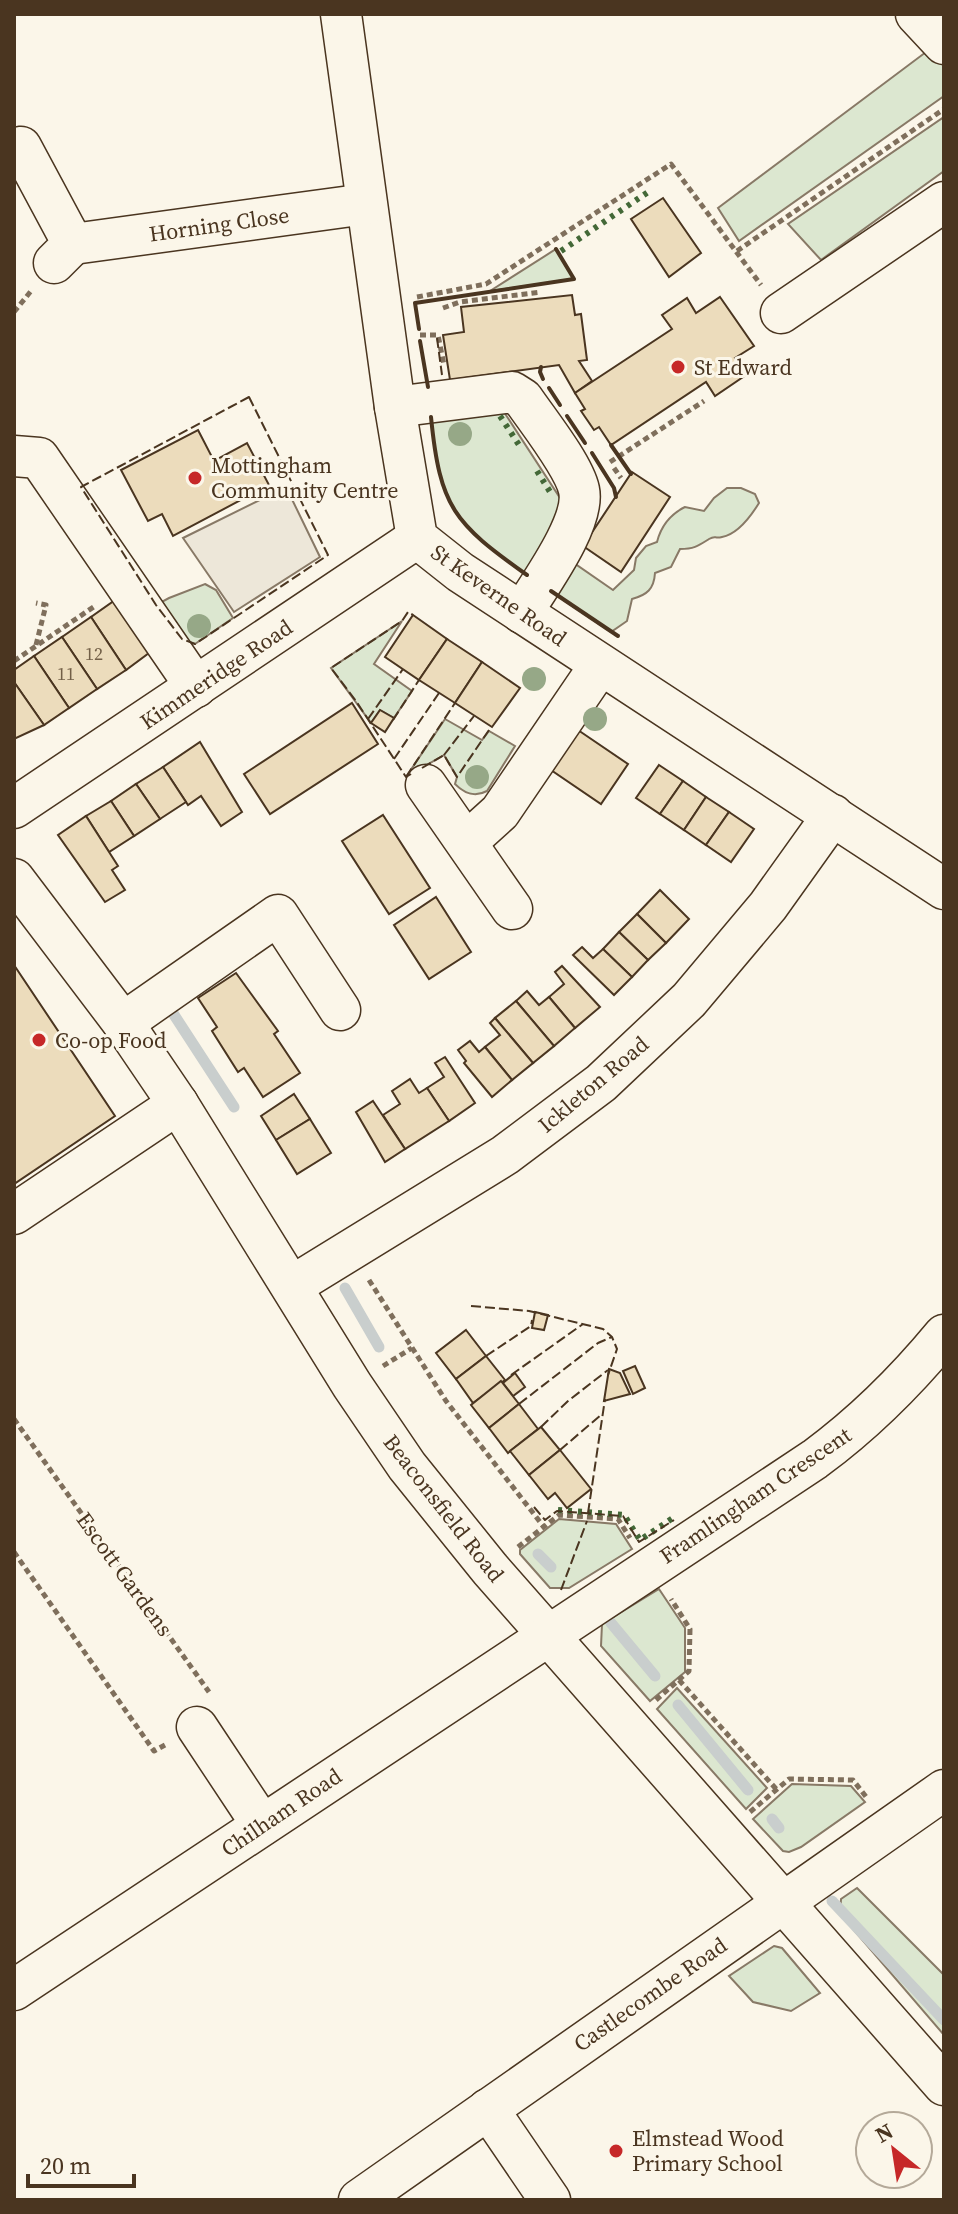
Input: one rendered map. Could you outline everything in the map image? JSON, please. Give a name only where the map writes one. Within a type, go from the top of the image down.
[{"type":"street","name":"St Keverne Road","points":[[341,14],[395,407],[417,538],[460,572],[944,889]]},
{"type":"street","points":[[916,14],[944,44]]},
{"type":"street","name":"Horning Close","points":[[21,147],[63,254],[366,204]]},
{"type":"street","points":[[781,313],[944,202]]},
{"type":"street","points":[[395,407],[512,392],[523,399],[575,478],[581,501],[577,516],[522,613]]},
{"type":"street","points":[[27,457],[196,687]]},
{"type":"street","name":"Kimmeridge Road","points":[[14,808],[417,538]]},
{"type":"street","points":[[468,841],[500,812],[600,665]]},
{"type":"street","points":[[426,785],[468,841],[512,909]]},
{"type":"street","name":"Ickleton Road","points":[[292,1286],[505,1155],[601,1083],[689,1000],[768,906],[833,815]]},
{"type":"street","name":"Beaconsfield Road","points":[[14,879],[123,1023],[178,1104],[352,1385],[407,1466],[490,1569],[944,2085]]},
{"type":"street","points":[[123,1023],[278,915],[340,1010]]},
{"type":"street","points":[[14,1214],[178,1104]]},
{"type":"street","name":"Framlingham Crescent","points":[[548,1635],[658,1581],[761,1497],[841,1440],[907,1378],[944,1335]]},
{"type":"street","name":"Chilham Road","points":[[14,1990],[548,1635]]},
{"type":"street","points":[[197,1727],[262,1825]]},
{"type":"street","name":"Castlecombe Road","points":[[359,2200],[944,1790]]},
{"type":"street","points":[[488,2109],[550,2200]]},
{"type":"path","points":[[737,251],[944,109]]},
{"type":"path","points":[[380,303],[486,284],[671,164],[781,313]]},
{"type":"path","points":[[443,308],[460,302],[541,292]]},
{"type":"path","points":[[429,333],[438,335],[445,358],[444,368]]},
{"type":"path","points":[[610,462],[704,401]]},
{"type":"path","points":[[35,647],[46,605],[36,603]]},
{"type":"path","points":[[14,661],[96,605]]},
{"type":"path","points":[[366,1275],[446,1401],[544,1527]]},
{"type":"path","points":[[379,1368],[412,1348]]},
{"type":"path","name":"Escott Gardens","points":[[14,1419],[217,1704],[197,1727]]},
{"type":"path","points":[[508,1555],[559,1515],[618,1519],[690,1629],[689,1671],[647,1708]]},
{"type":"path","points":[[14,1552],[154,1751],[197,1727]]},
{"type":"path","points":[[679,1680],[777,1790]]},
{"type":"path","points":[[744,1818],[789,1779],[853,1780],[869,1800]]},
{"type":"green space","points":[[930,49],[944,65],[944,96],[739,241],[718,208]]},
{"type":"green space","points":[[944,117],[944,171],[821,260],[788,224]]},
{"type":"green space","points":[[556,249],[574,279],[490,291]]},
{"type":"green space","points":[[504,412],[560,498],[557,516],[530,577],[484,542],[456,512],[440,474],[435,448],[431,416]]},
{"type":"green space","points":[[727,488],[741,488],[755,494],[759,503],[748,519],[728,535],[680,549],[671,567],[655,573],[649,590],[632,599],[627,621],[611,632],[547,589],[568,559],[613,590],[634,570],[636,558],[646,546],[657,542],[664,526],[675,513],[685,507],[704,511]]},
{"type":"green space","points":[[205,584],[216,590],[233,618],[195,644],[182,639],[156,605]]},
{"type":"green space","points":[[402,621],[374,664],[412,691],[394,718],[380,710],[371,723],[331,668]]},
{"type":"green space","points":[[445,719],[482,740],[489,731],[515,746],[487,791],[474,794],[458,787],[455,784],[457,777],[444,755],[406,777]]},
{"type":"green space","points":[[559,1519],[616,1524],[632,1549],[569,1588],[550,1588],[520,1554],[520,1550]]},
{"type":"green space","points":[[659,1589],[685,1628],[685,1672],[650,1701],[601,1646],[602,1624]]},
{"type":"green space","points":[[677,1688],[767,1788],[746,1809],[657,1709]]},
{"type":"green space","points":[[792,1784],[851,1786],[865,1802],[801,1847],[783,1851],[753,1819]]},
{"type":"green space","points":[[857,1888],[944,1975],[944,2035],[840,1914],[841,1899]]},
{"type":"green space","points":[[774,1946],[782,1948],[820,1993],[791,2011],[753,2002],[729,1976]]},
{"type":"shaded area","points":[[286,487],[320,557],[234,612],[183,538]]},
{"type":"building","points":[[663,198],[701,253],[669,277],[631,219]]},
{"type":"building","points":[[572,295],[575,315],[581,314],[587,360],[579,361],[592,381],[575,393],[559,365],[450,380],[443,335],[464,332],[461,307]]},
{"type":"building","name":"St Edward","points":[[720,297],[754,346],[735,358],[746,375],[715,396],[706,382],[611,445],[599,427],[594,430],[581,411],[585,409],[575,393],[672,329],[662,315],[687,298],[696,313]]},
{"type":"building","name":"Mottingham Community Centre","points":[[198,430],[214,461],[247,443],[269,485],[173,536],[162,514],[148,521],[121,470]]},
{"type":"building","points":[[632,472],[670,497],[621,572],[583,546]]},
{"type":"building","points":[[118,598],[153,650],[126,670],[91,617]]},
{"type":"building","points":[[413,615],[447,639],[419,680],[385,657]]},
{"type":"building","points":[[91,617],[126,670],[97,689],[62,637]]},
{"type":"building","points":[[62,637],[97,689],[69,708],[34,656]]},
{"type":"building","points":[[447,639],[482,662],[455,703],[419,680]]},
{"type":"building","points":[[34,656],[69,708],[44,725],[14,682],[14,670]]},
{"type":"building","points":[[482,662],[520,688],[492,727],[455,703]]},
{"type":"building","points":[[14,682],[44,725],[14,739]]},
{"type":"building","points":[[352,703],[378,744],[270,814],[244,774]]},
{"type":"building","points":[[380,710],[394,718],[385,732],[371,723]]},
{"type":"building","points":[[575,728],[628,764],[601,804],[548,768]]},
{"type":"building","points":[[200,742],[242,812],[221,826],[201,796],[188,805],[163,767]]},
{"type":"building","points":[[659,765],[683,781],[660,814],[636,798]]},
{"type":"building","points":[[163,767],[186,802],[160,819],[136,784]]},
{"type":"building","points":[[683,781],[706,797],[684,830],[660,814]]},
{"type":"building","points":[[136,784],[160,819],[134,836],[111,801]]},
{"type":"building","points":[[706,797],[729,812],[706,845],[684,830]]},
{"type":"building","points":[[111,801],[134,836],[109,852],[86,816]]},
{"type":"building","points":[[729,812],[754,829],[731,862],[706,845]]},
{"type":"building","points":[[383,815],[430,888],[389,914],[342,841]]},
{"type":"building","points":[[86,816],[118,866],[112,870],[125,890],[105,902],[58,835]]},
{"type":"building","points":[[660,890],[689,919],[666,943],[637,914]]},
{"type":"building","points":[[436,897],[471,952],[429,979],[394,925]]},
{"type":"building","points":[[637,914],[666,943],[648,960],[619,932]]},
{"type":"building","points":[[619,932],[648,960],[632,977],[603,949]]},
{"type":"building","points":[[582,947],[593,958],[603,949],[632,977],[614,995],[573,955]]},
{"type":"building","name":"Co-op Food","points":[[14,965],[115,1116],[14,1184]]},
{"type":"building","points":[[562,966],[600,1007],[575,1028],[549,997],[564,984],[555,972]]},
{"type":"building","points":[[236,973],[278,1031],[274,1034],[300,1073],[263,1097],[244,1068],[238,1072],[212,1031],[217,1027],[198,998]]},
{"type":"building","points":[[527,991],[539,1005],[549,997],[575,1028],[554,1046],[516,1001]]},
{"type":"building","points":[[516,1001],[554,1046],[533,1063],[495,1018]]},
{"type":"building","points":[[495,1018],[533,1063],[512,1080],[485,1047],[500,1035],[490,1023]]},
{"type":"building","points":[[470,1041],[479,1052],[485,1047],[512,1080],[492,1097],[464,1063],[466,1061],[458,1050]]},
{"type":"building","points":[[445,1057],[475,1103],[449,1121],[427,1088],[444,1077],[435,1063]]},
{"type":"building","points":[[410,1079],[419,1093],[427,1088],[449,1121],[405,1149],[383,1115],[400,1104],[392,1091]]},
{"type":"building","points":[[294,1094],[310,1119],[276,1140],[261,1116]]},
{"type":"building","points":[[373,1101],[405,1149],[385,1162],[356,1112]]},
{"type":"building","points":[[310,1119],[331,1153],[297,1174],[276,1140]]},
{"type":"building","points":[[535,1312],[548,1315],[544,1330],[532,1328]]},
{"type":"building","points":[[466,1330],[486,1356],[456,1379],[436,1353]]},
{"type":"building","points":[[486,1356],[505,1380],[473,1403],[456,1379]]},
{"type":"building","points":[[635,1366],[645,1388],[633,1394],[623,1371]]},
{"type":"building","points":[[609,1369],[620,1373],[630,1394],[604,1401]]},
{"type":"building","points":[[515,1373],[525,1387],[513,1396],[503,1383]]},
{"type":"building","points":[[501,1381],[519,1404],[489,1428],[471,1405]]},
{"type":"building","points":[[519,1404],[538,1429],[508,1453],[489,1428]]},
{"type":"building","points":[[541,1427],[560,1450],[529,1475],[510,1451]]},
{"type":"building","points":[[560,1450],[591,1489],[567,1508],[555,1493],[548,1499],[529,1475]]},
{"type":"waterway","points":[[167,1004],[234,1107]]},
{"type":"waterway","points":[[345,1288],[379,1347]]},
{"type":"waterway","points":[[538,1554],[551,1567]]},
{"type":"waterway","points":[[611,1623],[655,1676]]},
{"type":"waterway","points":[[678,1705],[748,1790]]},
{"type":"waterway","points":[[772,1819],[779,1828]]},
{"type":"waterway","points":[[832,1901],[944,2020]]},
{"type":"hedge","points":[[561,251],[651,190]]},
{"type":"hedge","points":[[500,416],[521,448]]},
{"type":"hedge","points":[[537,471],[552,495]]},
{"type":"hedge","points":[[558,1510],[624,1515],[640,1540],[673,1518]]},
{"type":"fence","points":[[437,338],[442,375]]},
{"type":"fence","points":[[249,397],[328,555],[195,644],[182,639],[156,605],[81,487],[249,397]]},
{"type":"fence","points":[[411,774],[406,777],[331,668],[402,621],[408,612],[413,615]]},
{"type":"fence","points":[[368,719],[403,669]]},
{"type":"fence","points":[[393,720],[419,680]]},
{"type":"fence","points":[[394,759],[439,693]]},
{"type":"fence","points":[[406,777],[455,703]]},
{"type":"fence","points":[[444,755],[474,716]]},
{"type":"fence","points":[[422,768],[444,755],[457,777],[491,727]]},
{"type":"fence","points":[[471,1306],[529,1311],[603,1329],[612,1337],[617,1349],[608,1375]]},
{"type":"fence","points":[[486,1356],[531,1326],[532,1320]]},
{"type":"fence","points":[[511,1375],[583,1324]]},
{"type":"fence","points":[[519,1404],[598,1343],[612,1337]]},
{"type":"fence","points":[[541,1427],[608,1370]]},
{"type":"fence","points":[[588,1513],[605,1399]]},
{"type":"fence","points":[[560,1450],[602,1414]]},
{"type":"fence","points":[[534,1507],[545,1520],[557,1511],[623,1516],[639,1542],[674,1520]]},
{"type":"fence","points":[[561,1590],[587,1521]]},
{"type":"wall","points":[[419,329],[415,303],[574,279],[556,249]]},
{"type":"wall","points":[[420,341],[428,387]]},
{"type":"wall","points":[[541,367],[543,379]]},
{"type":"wall","points":[[549,388],[560,405]]},
{"type":"wall","points":[[567,416],[585,443]]},
{"type":"wall","points":[[431,417],[440,473],[455,511],[482,541],[527,575]]},
{"type":"wall","points":[[611,445],[631,474]]},
{"type":"wall","points":[[592,453],[614,488],[616,497]]},
{"type":"wall","points":[[551,591],[618,636]]},
{"type":"place","name":"St Edward","points":[[678,367]]},
{"type":"place","name":"Mottingham Community Centre","points":[[195,478]]},
{"type":"place","name":"Co-op Food","points":[[39,1040]]},
{"type":"place","name":"Elmstead Wood Primary School","points":[[616,2151]]}]
